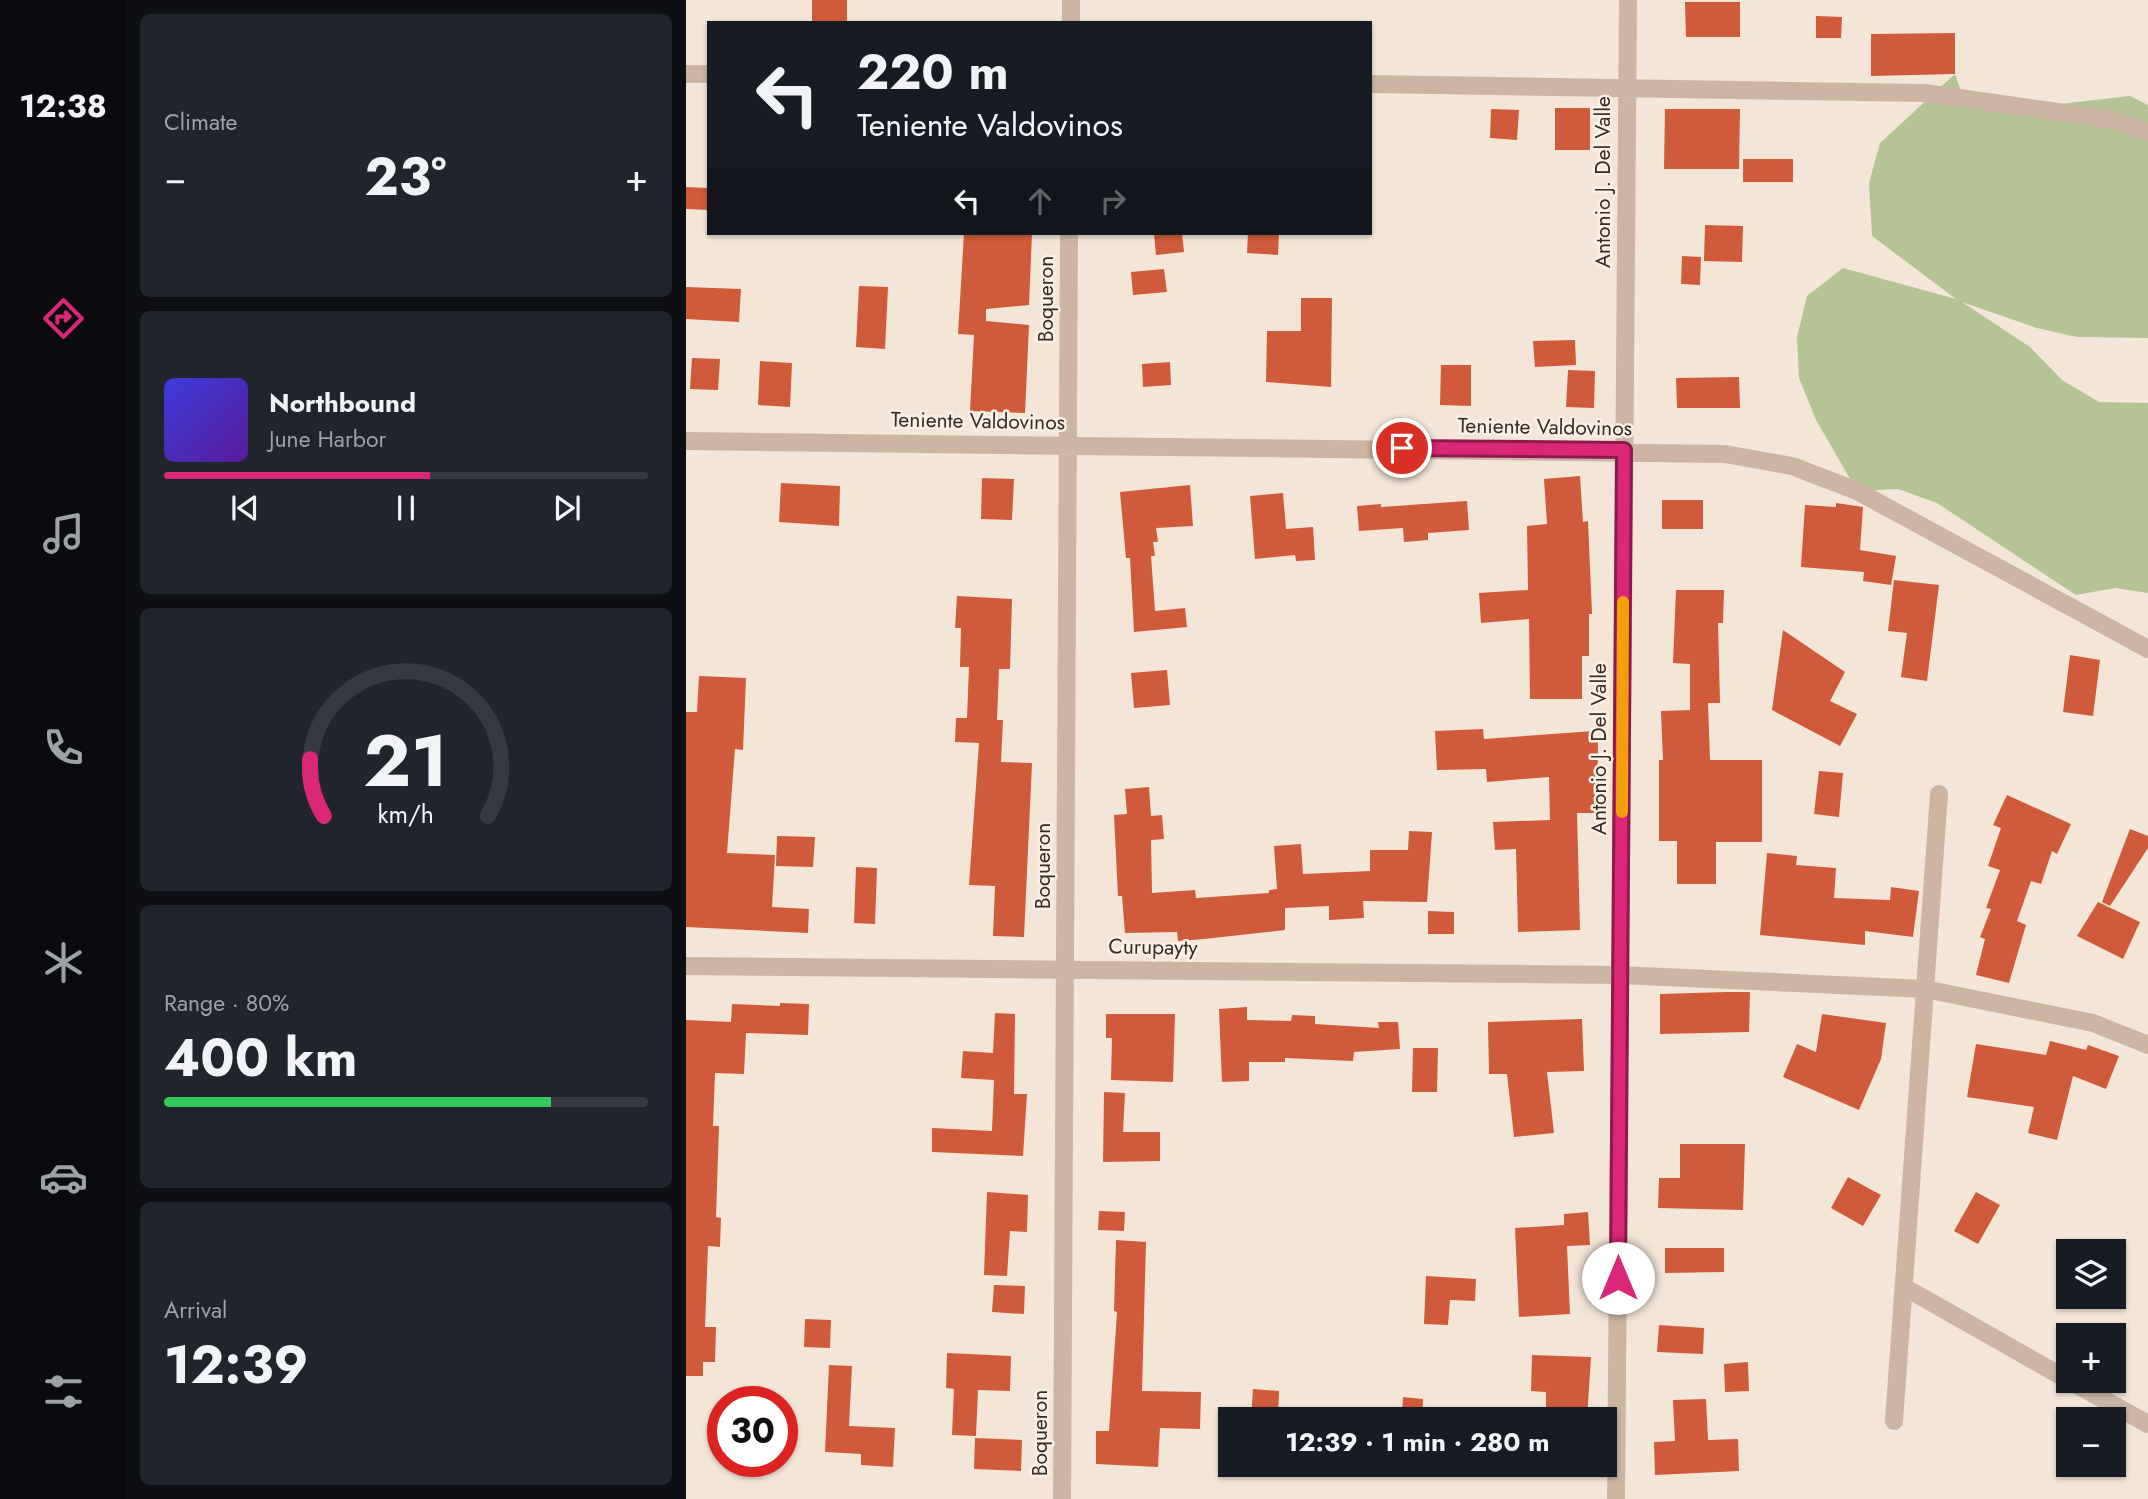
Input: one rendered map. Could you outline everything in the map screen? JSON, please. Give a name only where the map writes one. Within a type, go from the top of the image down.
[{"type":"street","points":[[1070,21],[1071,0]]},
{"type":"street","name":"Antonio J. Del Valle","points":[[1616,1499],[1628,0]]},
{"type":"street","points":[[686,74],[707,74]]},
{"type":"street","points":[[1372,84],[1924,93],[2113,120],[2148,132]]},
{"type":"street","name":"Boqueron","points":[[1062,1499],[1069,235]]},
{"type":"street","name":"Teniente Valdovinos","points":[[686,441],[1624,450],[1725,454],[1805,471],[1857,491],[2148,649]]},
{"type":"street","points":[[1894,1421],[1939,794]]},
{"type":"street","name":"Curupayty","points":[[686,966],[1620,975],[1925,989],[2093,1023],[2148,1045]]},
{"type":"street","points":[[1903,1287],[2056,1373]]},
{"type":"street","points":[[2092,1393],[2148,1424]]},
{"type":"green space","points":[[1955,74],[1961,91],[2042,106],[2130,96],[2148,105],[2148,338],[2077,337],[2037,328],[1962,302],[2030,347],[2062,380],[2099,402],[2148,403],[2148,593],[2115,588],[2076,595],[1937,503],[1898,489],[1857,491],[1816,420],[1799,378],[1797,337],[1807,296],[1843,268],[1956,299],[1872,236],[1869,183],[1880,143]]},
{"type":"building","points":[[812,0],[847,0],[847,21],[812,21]]},
{"type":"building","points":[[1685,2],[1740,2],[1740,37],[1686,37]]},
{"type":"building","points":[[1816,16],[1842,17],[1841,38],[1816,38]]},
{"type":"building","points":[[1955,33],[1955,74],[1871,76],[1871,34]]},
{"type":"building","points":[[1555,108],[1590,108],[1590,150],[1555,150]]},
{"type":"building","points":[[1491,109],[1519,110],[1517,140],[1490,138]]},
{"type":"building","points":[[1665,109],[1740,109],[1739,169],[1664,169]]},
{"type":"building","points":[[1743,159],[1793,159],[1793,182],[1743,182]]},
{"type":"building","points":[[686,187],[707,188],[707,210],[686,209]]},
{"type":"building","points":[[1705,225],[1743,226],[1742,262],[1704,261]]},
{"type":"building","points":[[964,235],[1032,235],[1029,305],[986,309],[986,321],[1029,325],[1025,413],[970,411],[974,335],[958,334]]},
{"type":"building","points":[[1154,235],[1182,235],[1184,252],[1156,255]]},
{"type":"building","points":[[1248,235],[1279,235],[1278,255],[1247,253]]},
{"type":"building","points":[[1682,256],[1701,257],[1700,285],[1681,284]]},
{"type":"building","points":[[1164,269],[1167,292],[1133,295],[1131,272]]},
{"type":"building","points":[[859,286],[888,287],[885,349],[856,347]]},
{"type":"building","points":[[686,287],[741,289],[739,322],[686,319]]},
{"type":"building","points":[[1301,298],[1332,298],[1331,387],[1266,382],[1267,331],[1301,331]]},
{"type":"building","points":[[1575,340],[1576,365],[1535,367],[1533,341]]},
{"type":"building","points":[[692,358],[720,359],[718,390],[690,389]]},
{"type":"building","points":[[760,361],[792,363],[790,407],[758,405]]},
{"type":"building","points":[[1170,362],[1171,385],[1143,387],[1142,364]]},
{"type":"building","points":[[1441,365],[1471,365],[1471,406],[1440,405]]},
{"type":"building","points":[[1568,370],[1595,371],[1594,408],[1566,407]]},
{"type":"building","points":[[1739,377],[1740,408],[1677,408],[1676,378]]},
{"type":"building","points":[[1580,476],[1583,522],[1588,521],[1592,614],[1589,614],[1589,656],[1582,656],[1582,699],[1530,699],[1529,619],[1481,623],[1479,593],[1528,590],[1527,526],[1547,524],[1544,479]]},
{"type":"building","points":[[982,478],[1014,479],[1012,520],[981,519]]},
{"type":"building","points":[[781,483],[840,486],[839,526],[779,522]]},
{"type":"building","points":[[1190,485],[1193,526],[1156,528],[1158,542],[1153,542],[1155,556],[1151,556],[1155,611],[1185,608],[1187,627],[1134,632],[1130,558],[1126,558],[1120,492]]},
{"type":"building","points":[[1283,493],[1286,529],[1313,527],[1315,560],[1296,561],[1295,555],[1255,559],[1250,496]]},
{"type":"building","points":[[1662,500],[1703,500],[1703,529],[1662,529]]},
{"type":"building","points":[[1467,501],[1469,530],[1428,533],[1428,540],[1404,542],[1403,528],[1359,531],[1357,506]]},
{"type":"building","points":[[1836,503],[1863,507],[1860,550],[1896,556],[1891,585],[1863,581],[1864,572],[1801,567],[1805,505],[1836,507]]},
{"type":"building","points":[[1894,580],[1939,585],[1927,681],[1901,677],[1907,633],[1888,631]]},
{"type":"building","points":[[1676,590],[1724,590],[1723,623],[1718,623],[1720,703],[1708,703],[1710,760],[1762,760],[1762,842],[1716,842],[1716,884],[1677,884],[1677,841],[1659,841],[1659,760],[1663,760],[1661,711],[1690,710],[1690,664],[1673,663]]},
{"type":"building","points":[[957,596],[1012,599],[1010,669],[999,669],[997,720],[1003,720],[1001,762],[1032,763],[1024,937],[993,936],[995,886],[969,885],[979,743],[955,742],[956,718],[967,718],[969,667],[960,667],[961,628],[955,628]]},
{"type":"building","points":[[1783,630],[1845,672],[1830,701],[1857,714],[1840,746],[1772,710]]},
{"type":"building","points":[[2070,655],[2100,660],[2093,716],[2063,712]]},
{"type":"building","points":[[1167,670],[1170,705],[1134,708],[1131,673]]},
{"type":"building","points":[[699,676],[746,678],[743,750],[735,749],[727,853],[775,855],[772,907],[809,909],[808,933],[686,927],[686,712],[697,712]]},
{"type":"building","points":[[1483,729],[1484,739],[1594,731],[1594,739],[1598,739],[1597,813],[1577,813],[1580,930],[1518,932],[1516,849],[1495,850],[1493,822],[1550,820],[1549,777],[1487,782],[1486,769],[1437,770],[1435,731]]},
{"type":"building","points":[[1819,771],[1843,773],[1839,817],[1814,814]]},
{"type":"building","points":[[1149,787],[1151,816],[1162,815],[1164,839],[1151,840],[1152,893],[1195,890],[1196,898],[1269,893],[1269,890],[1277,889],[1274,846],[1301,844],[1303,874],[1370,871],[1370,850],[1408,850],[1409,831],[1432,832],[1427,902],[1363,901],[1364,918],[1329,920],[1329,906],[1285,908],[1285,930],[1204,939],[1178,941],[1177,932],[1125,933],[1122,896],[1118,896],[1114,815],[1127,814],[1125,789]]},
{"type":"building","points":[[2007,795],[2071,824],[2057,854],[2052,851],[2041,884],[2031,881],[2017,921],[2026,925],[2009,983],[1976,975],[1985,939],[1980,937],[1991,909],[1986,908],[2000,870],[1988,866],[2001,828],[1993,825]]},
{"type":"building","points":[[2130,829],[2148,836],[2148,848],[2110,906],[2102,902]]},
{"type":"building","points":[[777,836],[815,837],[813,867],[776,866]]},
{"type":"building","points":[[1767,853],[1797,856],[1796,865],[1836,868],[1834,898],[1890,900],[1891,887],[1919,891],[1913,937],[1865,931],[1865,945],[1760,935]]},
{"type":"building","points":[[856,867],[877,868],[875,924],[854,923]]},
{"type":"building","points":[[2098,902],[2140,922],[2123,959],[2077,936]]},
{"type":"building","points":[[1428,911],[1454,912],[1454,934],[1428,934]]},
{"type":"building","points":[[1750,992],[1749,1032],[1660,1034],[1660,994]]},
{"type":"building","points":[[780,1003],[809,1004],[808,1035],[746,1033],[744,1074],[715,1073],[713,1126],[719,1126],[716,1217],[721,1218],[720,1247],[708,1246],[705,1327],[716,1327],[715,1362],[703,1362],[703,1376],[686,1376],[686,1020],[731,1022],[732,1004],[780,1006]]},
{"type":"building","points":[[1247,1007],[1247,1020],[1291,1021],[1292,1015],[1315,1016],[1315,1024],[1379,1028],[1378,1022],[1398,1022],[1400,1049],[1354,1052],[1353,1061],[1285,1058],[1285,1062],[1249,1062],[1249,1081],[1222,1082],[1219,1009]]},
{"type":"building","points":[[995,1013],[1015,1014],[1014,1094],[1027,1094],[1023,1156],[932,1152],[932,1128],[992,1131],[994,1080],[961,1078],[963,1051],[993,1053]]},
{"type":"building","points":[[1106,1014],[1175,1014],[1173,1082],[1111,1080],[1112,1038],[1106,1038]]},
{"type":"building","points":[[1822,1014],[1886,1023],[1881,1059],[1859,1110],[1783,1077],[1797,1044],[1816,1052]]},
{"type":"building","points":[[1582,1019],[1584,1071],[1547,1072],[1554,1133],[1514,1137],[1507,1074],[1489,1074],[1488,1022]]},
{"type":"building","points":[[2050,1041],[2086,1050],[2088,1045],[2119,1056],[2106,1089],[2073,1076],[2057,1140],[2028,1133],[2034,1107],[1967,1097],[1976,1044],[2046,1055]]},
{"type":"building","points":[[1413,1048],[1438,1048],[1437,1092],[1412,1092]]},
{"type":"building","points":[[1104,1092],[1125,1093],[1123,1132],[1160,1132],[1160,1161],[1103,1162]]},
{"type":"building","points":[[1680,1144],[1745,1144],[1743,1210],[1658,1208],[1659,1178],[1680,1178]]},
{"type":"building","points":[[1848,1177],[1881,1195],[1863,1226],[1831,1208]]},
{"type":"building","points":[[987,1192],[1028,1195],[1027,1232],[1010,1231],[1007,1276],[984,1275]]},
{"type":"building","points":[[1976,1192],[2000,1205],[1978,1244],[1954,1231]]},
{"type":"building","points":[[1099,1211],[1125,1212],[1124,1231],[1098,1230]]},
{"type":"building","points":[[1588,1212],[1590,1245],[1567,1246],[1570,1314],[1519,1317],[1515,1228],[1564,1225],[1564,1214]]},
{"type":"building","points":[[1116,1240],[1146,1242],[1142,1391],[1201,1392],[1200,1429],[1160,1428],[1158,1467],[1096,1464],[1096,1431],[1109,1431],[1117,1312],[1114,1311]]},
{"type":"building","points":[[1665,1248],[1724,1248],[1724,1272],[1665,1273]]},
{"type":"building","points":[[1426,1276],[1476,1279],[1475,1301],[1450,1300],[1448,1325],[1424,1324]]},
{"type":"building","points":[[994,1285],[1025,1286],[1024,1314],[992,1312]]},
{"type":"building","points":[[805,1319],[831,1320],[830,1348],[804,1347]]},
{"type":"building","points":[[1659,1325],[1704,1328],[1703,1354],[1657,1352]]},
{"type":"building","points":[[947,1353],[1011,1356],[1010,1391],[978,1390],[976,1436],[952,1435],[954,1389],[946,1388]]},
{"type":"building","points":[[1532,1355],[1591,1357],[1588,1407],[1546,1407],[1546,1392],[1531,1391]]},
{"type":"building","points":[[1748,1362],[1749,1391],[1725,1392],[1724,1364]]},
{"type":"building","points":[[829,1365],[852,1366],[849,1426],[895,1428],[893,1467],[861,1465],[861,1454],[825,1452]]},
{"type":"building","points":[[1253,1389],[1279,1391],[1278,1407],[1252,1407]]},
{"type":"building","points":[[1403,1397],[1423,1399],[1423,1407],[1403,1407]]},
{"type":"building","points":[[1706,1399],[1708,1440],[1738,1439],[1739,1471],[1655,1475],[1654,1442],[1675,1441],[1673,1400]]},
{"type":"building","points":[[975,1438],[1022,1440],[1021,1471],[974,1469]]},
{"type":"slow traffic","points":[[1622,812],[1623,602]]},
{"type":"route","points":[[1402,448],[1624,450],[1618,1278]]}]
